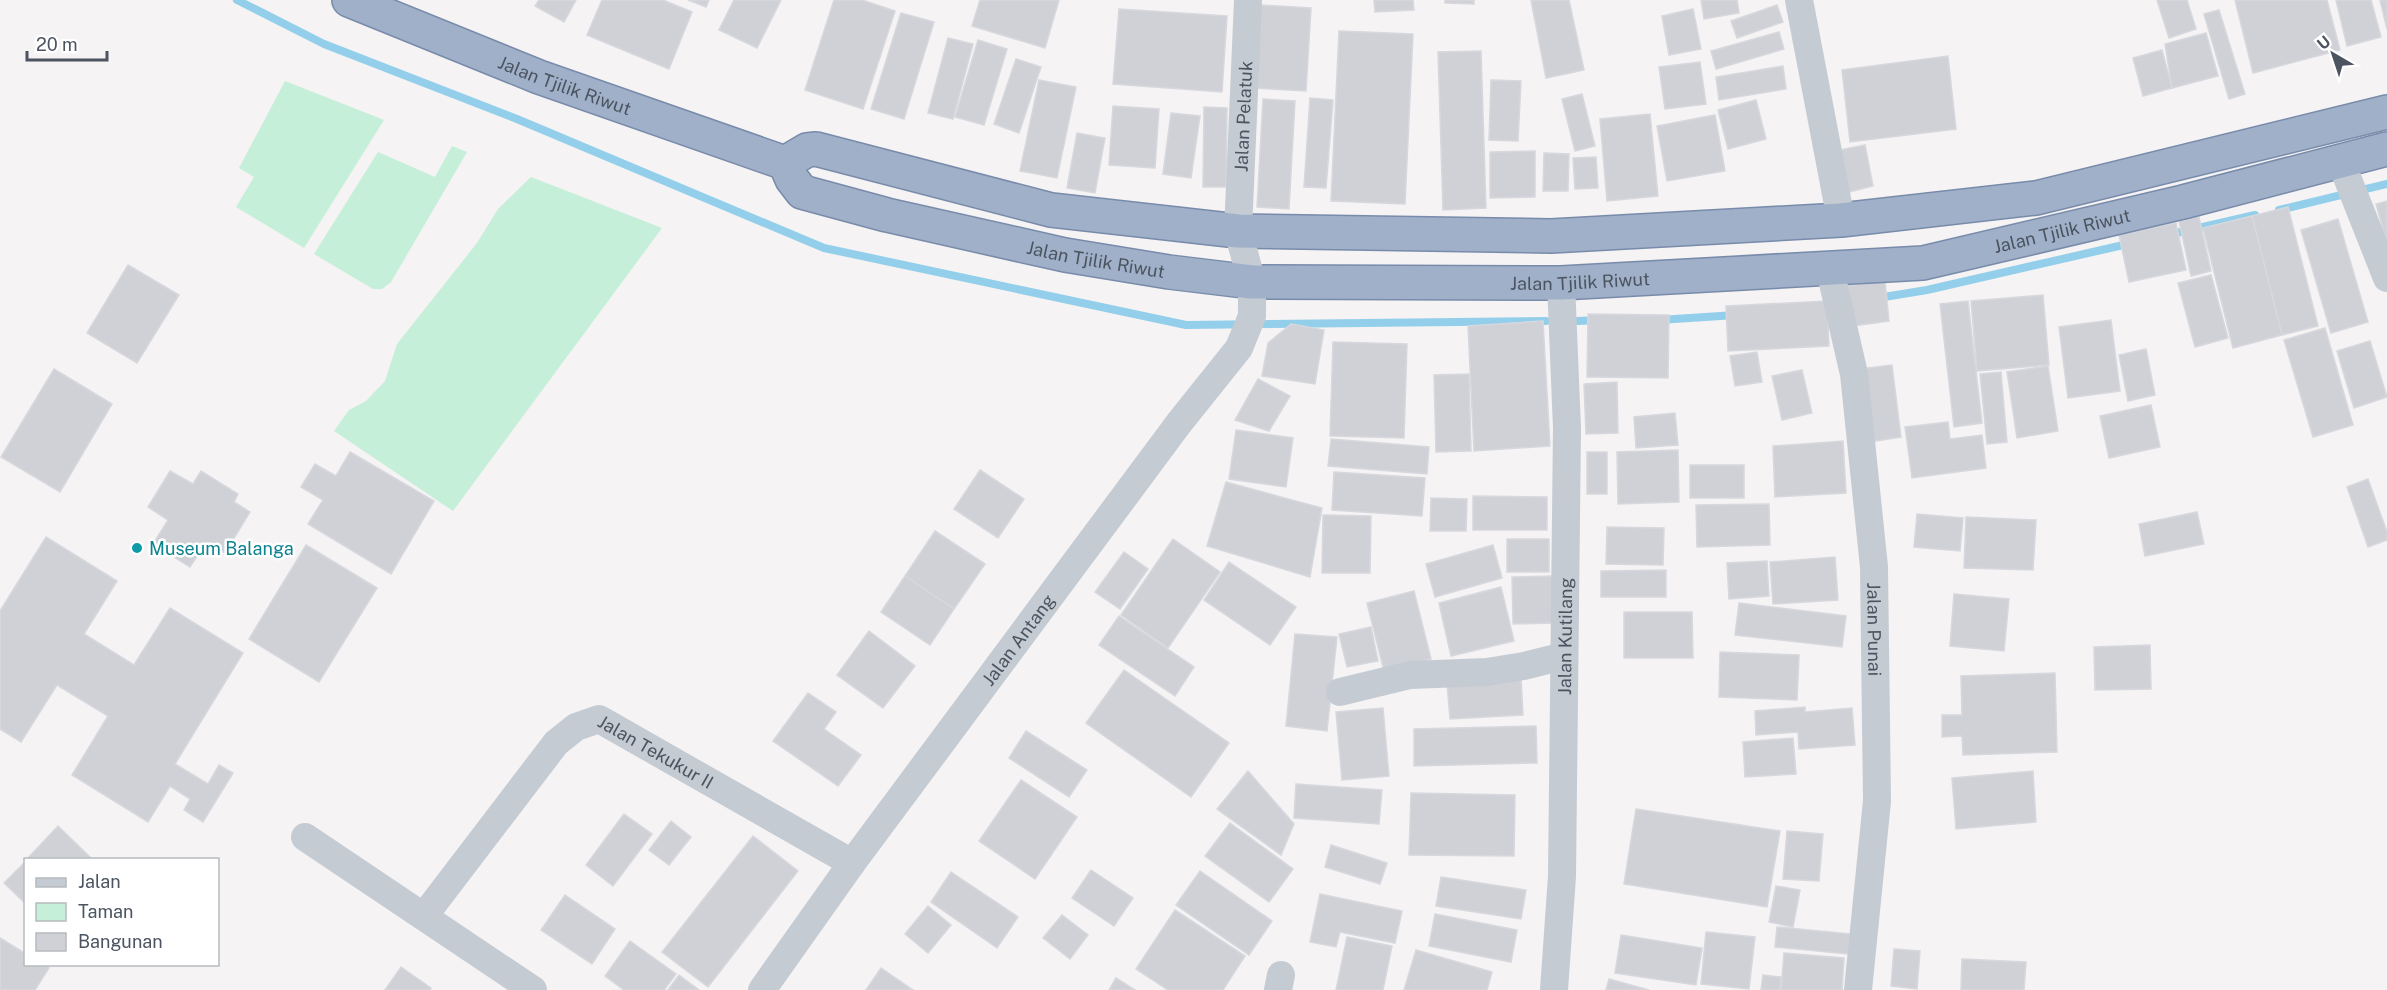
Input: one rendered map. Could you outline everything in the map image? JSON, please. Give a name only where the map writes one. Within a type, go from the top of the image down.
[{"type":"highway","name":"Jalan Tjilik Riwut","points":[[350,0],[539,77],[785,163],[792,179],[802,192],[887,215],[1065,255],[1169,272],[1252,282],[1561,283],[1830,270],[1923,263],[2387,149]]},
{"type":"highway","points":[[785,163],[807,150],[816,149],[1051,210],[1238,231],[1551,236],[1841,220],[2036,198],[2387,112]]},
{"type":"street","name":"Jalan Pelatuk","points":[[1248,0],[1238,231],[1252,282]]},
{"type":"street","points":[[1799,0],[1841,220]]},
{"type":"street","points":[[2341,162],[2387,278]]},
{"type":"street","name":"Jalan Punai","points":[[1830,270],[1854,374],[1874,567],[1877,801],[1858,990]]},
{"type":"street","name":"Jalan Antang","points":[[762,990],[852,863],[1179,423],[1239,348],[1252,316],[1252,282]]},
{"type":"street","name":"Jalan Kutilang","points":[[1554,990],[1562,876],[1567,428],[1561,283]]},
{"type":"street","points":[[1340,692],[1410,675],[1487,672],[1564,656]]},
{"type":"street","name":"Jalan Tekukur II","points":[[424,916],[556,743],[576,728],[598,719],[852,863]]},
{"type":"street","points":[[305,837],[532,990]]},
{"type":"green space","points":[[285,81],[384,120],[304,248],[236,207],[254,177],[239,168]]},
{"type":"green space","points":[[452,146],[467,152],[391,282],[382,289],[373,289],[314,254],[378,152],[435,177]]},
{"type":"green space","points":[[531,177],[662,228],[453,511],[334,431],[349,410],[366,401],[385,381],[397,344],[477,243],[498,209]]},
{"type":"building","points":[[539,0],[576,0],[564,22],[535,6]]},
{"type":"building","points":[[602,0],[663,0],[692,12],[669,69],[587,35]]},
{"type":"building","points":[[688,0],[709,0],[706,7]]},
{"type":"building","points":[[734,0],[781,0],[757,48],[719,30]]},
{"type":"building","points":[[834,0],[862,0],[895,11],[863,109],[805,90]]},
{"type":"building","points":[[980,0],[1059,0],[1045,48],[972,26]]},
{"type":"building","points":[[1374,0],[1413,0],[1414,10],[1375,12]]},
{"type":"building","points":[[1445,0],[1474,0],[1474,4],[1445,3]]},
{"type":"building","points":[[1531,0],[1569,0],[1584,70],[1546,78]]},
{"type":"building","points":[[1701,0],[1737,0],[1739,13],[1704,19]]},
{"type":"building","points":[[2157,0],[2187,0],[2196,29],[2169,38]]},
{"type":"building","points":[[2235,0],[2327,0],[2340,50],[2253,73]]},
{"type":"building","points":[[2336,0],[2371,0],[2381,37],[2347,46]]},
{"type":"building","points":[[2380,0],[2387,0],[2387,29]]},
{"type":"building","points":[[1260,5],[1311,8],[1306,91],[1255,88]]},
{"type":"building","points":[[1777,5],[1783,22],[1737,38],[1731,21]]},
{"type":"building","points":[[1119,9],[1227,16],[1222,92],[1113,84]]},
{"type":"building","points":[[1693,9],[1701,49],[1669,55],[1662,16]]},
{"type":"building","points":[[2219,10],[2245,94],[2229,99],[2204,14]]},
{"type":"building","points":[[901,13],[934,22],[904,119],[871,109]]},
{"type":"building","points":[[1339,31],[1413,34],[1405,204],[1331,201]]},
{"type":"building","points":[[1779,32],[1784,49],[1716,69],[1711,51]]},
{"type":"building","points":[[2206,33],[2218,76],[2172,88],[2165,44]]},
{"type":"building","points":[[948,38],[973,44],[953,119],[928,113]]},
{"type":"building","points":[[978,40],[1007,49],[984,125],[955,117]]},
{"type":"building","points":[[2162,50],[2172,88],[2143,96],[2133,58]]},
{"type":"building","points":[[1481,51],[1486,208],[1443,210],[1438,52]]},
{"type":"building","points":[[1948,56],[1956,129],[1850,142],[1842,70]]},
{"type":"building","points":[[1016,59],[1041,67],[1019,133],[994,124]]},
{"type":"building","points":[[1700,62],[1706,104],[1665,109],[1659,67]]},
{"type":"building","points":[[1783,66],[1786,89],[1719,100],[1716,77]]},
{"type":"building","points":[[1039,80],[1076,87],[1057,178],[1020,171]]},
{"type":"building","points":[[1491,80],[1521,81],[1518,141],[1489,140]]},
{"type":"building","points":[[1582,94],[1595,146],[1575,151],[1562,99]]},
{"type":"building","points":[[1310,98],[1333,100],[1326,188],[1304,187]]},
{"type":"building","points":[[1263,99],[1295,101],[1289,209],[1257,207]]},
{"type":"building","points":[[1756,100],[1766,139],[1728,149],[1718,110]]},
{"type":"building","points":[[1113,106],[1159,109],[1155,168],[1109,165]]},
{"type":"building","points":[[1204,107],[1227,108],[1226,187],[1203,187]]},
{"type":"building","points":[[1171,113],[1200,116],[1191,178],[1163,174]]},
{"type":"building","points":[[1650,114],[1658,196],[1607,201],[1600,119]]},
{"type":"building","points":[[1715,115],[1725,171],[1667,181],[1657,126]]},
{"type":"building","points":[[1077,133],[1105,138],[1095,193],[1067,188]]},
{"type":"building","points":[[1865,145],[1873,186],[1849,192],[1840,150]]},
{"type":"building","points":[[1535,151],[1535,197],[1490,198],[1490,152]]},
{"type":"building","points":[[1544,153],[1569,154],[1568,191],[1543,191]]},
{"type":"building","points":[[1596,157],[1598,188],[1575,189],[1573,158]]},
{"type":"building","points":[[2387,201],[2387,240],[2386,240],[2376,204]]},
{"type":"building","points":[[2288,207],[2318,326],[2282,335],[2252,216]]},
{"type":"building","points":[[2252,216],[2282,335],[2233,348],[2203,228]]},
{"type":"building","points":[[2199,217],[2211,271],[2191,276],[2179,221]]},
{"type":"building","points":[[2338,219],[2368,322],[2331,333],[2301,230]]},
{"type":"building","points":[[2176,223],[2186,270],[2129,282],[2119,235]]},
{"type":"building","points":[[128,265],[179,295],[137,363],[87,333]]},
{"type":"building","points":[[2211,275],[2228,338],[2195,347],[2178,283]]},
{"type":"building","points":[[1885,281],[1889,321],[1853,326],[1848,286]]},
{"type":"building","points":[[2043,295],[2049,365],[1977,371],[1971,301]]},
{"type":"building","points":[[1827,301],[1829,346],[1728,351],[1726,306]]},
{"type":"building","points":[[1968,301],[1982,423],[1954,427],[1940,304]]},
{"type":"building","points":[[1588,314],[1669,315],[1668,378],[1587,377]]},
{"type":"building","points":[[2111,320],[2120,391],[2068,398],[2059,327]]},
{"type":"building","points":[[1543,321],[1550,446],[1474,451],[1468,326]]},
{"type":"building","points":[[1291,324],[1324,330],[1315,384],[1262,376],[1268,343]]},
{"type":"building","points":[[2325,328],[2353,425],[2313,437],[2284,340]]},
{"type":"building","points":[[2370,341],[2387,397],[2354,408],[2337,351]]},
{"type":"building","points":[[1333,342],[1407,344],[1404,438],[1330,436]]},
{"type":"building","points":[[2146,349],[2155,395],[2128,401],[2119,355]]},
{"type":"building","points":[[1757,352],[1762,382],[1735,386],[1730,356]]},
{"type":"building","points":[[1892,365],[1901,437],[1870,442],[1860,369]]},
{"type":"building","points":[[2048,366],[2058,431],[2017,438],[2007,372]]},
{"type":"building","points":[[54,369],[112,404],[60,492],[1,457]]},
{"type":"building","points":[[1802,370],[1812,413],[1782,420],[1772,376]]},
{"type":"building","points":[[2001,372],[2007,442],[1987,444],[1980,374]]},
{"type":"building","points":[[1469,374],[1471,451],[1436,452],[1434,375]]},
{"type":"building","points":[[1258,379],[1290,396],[1269,431],[1235,420]]},
{"type":"building","points":[[1617,382],[1618,433],[1586,434],[1584,384]]},
{"type":"building","points":[[2151,405],[2160,447],[2109,458],[2100,416]]},
{"type":"building","points":[[1675,413],[1678,445],[1636,448],[1634,417]]},
{"type":"building","points":[[1948,422],[1950,439],[1982,435],[1986,468],[1912,478],[1905,427]]},
{"type":"building","points":[[1236,430],[1293,438],[1286,487],[1229,479]]},
{"type":"building","points":[[1331,439],[1429,447],[1427,474],[1328,466]]},
{"type":"building","points":[[1843,441],[1846,493],[1775,497],[1773,446]]},
{"type":"building","points":[[1678,450],[1679,502],[1618,504],[1617,452]]},
{"type":"building","points":[[350,452],[434,501],[391,574],[308,524],[323,500],[301,487],[315,464],[336,476]]},
{"type":"building","points":[[1587,452],[1607,452],[1607,494],[1587,494]]},
{"type":"building","points":[[1690,465],[1744,465],[1744,498],[1690,498]]},
{"type":"building","points":[[980,470],[1024,499],[998,538],[954,509]]},
{"type":"building","points":[[170,471],[193,484],[201,471],[238,494],[234,502],[250,512],[225,553],[206,542],[190,567],[153,544],[168,520],[148,507]]},
{"type":"building","points":[[1334,472],[1425,478],[1422,516],[1332,510]]},
{"type":"building","points":[[2368,479],[2387,532],[2387,540],[2368,547],[2347,487]]},
{"type":"building","points":[[1226,482],[1322,508],[1310,577],[1207,546]]},
{"type":"building","points":[[1473,496],[1547,497],[1547,530],[1473,530]]},
{"type":"building","points":[[1431,498],[1467,499],[1466,531],[1430,531]]},
{"type":"building","points":[[1769,504],[1770,545],[1697,547],[1696,505]]},
{"type":"building","points":[[2197,512],[2204,544],[2145,556],[2139,524]]},
{"type":"building","points":[[1917,514],[1963,518],[1960,551],[1914,547]]},
{"type":"building","points":[[1323,515],[1371,516],[1370,573],[1322,573]]},
{"type":"building","points":[[1966,517],[2036,520],[2033,570],[1964,568]]},
{"type":"building","points":[[1607,527],[1664,528],[1663,565],[1606,564]]},
{"type":"building","points":[[935,531],[985,564],[954,609],[905,576]]},
{"type":"building","points":[[46,537],[117,581],[84,634],[134,665],[170,608],[243,653],[175,764],[208,784],[219,765],[233,773],[203,822],[184,810],[190,799],[170,786],[148,822],[72,775],[108,716],[57,685],[21,742],[0,729],[0,611]]},
{"type":"building","points":[[1173,539],[1220,572],[1168,648],[1121,615]]},
{"type":"building","points":[[1507,539],[1549,539],[1549,572],[1507,572]]},
{"type":"building","points":[[306,545],[377,588],[319,682],[249,639]]},
{"type":"building","points":[[1493,545],[1502,578],[1435,597],[1426,564]]},
{"type":"building","points":[[1124,552],[1148,569],[1120,609],[1095,592]]},
{"type":"building","points":[[1835,557],[1838,600],[1773,604],[1770,562]]},
{"type":"building","points":[[1767,561],[1769,596],[1729,599],[1727,563]]},
{"type":"building","points":[[1229,562],[1296,607],[1270,645],[1204,600]]},
{"type":"building","points":[[1666,570],[1666,597],[1601,597],[1601,571]]},
{"type":"building","points":[[905,576],[954,609],[930,645],[881,612]]},
{"type":"building","points":[[1553,576],[1554,623],[1513,624],[1512,577]]},
{"type":"building","points":[[1501,587],[1514,641],[1451,656],[1439,603]]},
{"type":"building","points":[[1414,591],[1431,659],[1384,671],[1367,603]]},
{"type":"building","points":[[1954,594],[2009,599],[2004,651],[1950,646]]},
{"type":"building","points":[[1739,603],[1846,616],[1842,647],[1735,635]]},
{"type":"building","points":[[1624,612],[1692,612],[1693,658],[1624,658]]},
{"type":"building","points":[[1119,616],[1194,667],[1175,696],[1099,645]]},
{"type":"building","points":[[1371,627],[1378,661],[1347,667],[1339,634]]},
{"type":"building","points":[[869,631],[915,666],[883,708],[837,675]]},
{"type":"building","points":[[1295,634],[1337,637],[1327,731],[1286,726]]},
{"type":"building","points":[[2150,645],[2151,689],[2095,690],[2094,647]]},
{"type":"building","points":[[1720,652],[1799,655],[1797,700],[1719,697]]},
{"type":"building","points":[[1124,670],[1229,743],[1191,797],[1086,723]]},
{"type":"building","points":[[2055,673],[2057,752],[1963,755],[1962,736],[1942,737],[1942,715],[1962,715],[1961,676]]},
{"type":"building","points":[[1521,678],[1523,715],[1450,719],[1447,683]]},
{"type":"building","points":[[808,693],[836,712],[824,729],[861,755],[838,786],[773,741]]},
{"type":"building","points":[[1805,707],[1805,712],[1852,708],[1855,745],[1799,749],[1798,732],[1756,735],[1755,711]]},
{"type":"building","points":[[1383,708],[1389,776],[1342,780],[1336,712]]},
{"type":"building","points":[[1536,726],[1537,763],[1414,766],[1414,729]]},
{"type":"building","points":[[1026,731],[1087,770],[1069,797],[1009,758]]},
{"type":"building","points":[[1793,738],[1796,774],[1745,777],[1743,742]]},
{"type":"building","points":[[1248,771],[1294,824],[1281,855],[1217,809]]},
{"type":"building","points":[[2033,771],[2036,822],[1956,829],[1952,778]]},
{"type":"building","points":[[1021,780],[1077,817],[1035,879],[979,841]]},
{"type":"building","points":[[1296,784],[1382,790],[1379,824],[1294,818]]},
{"type":"building","points":[[1411,793],[1515,795],[1514,856],[1409,855]]},
{"type":"building","points":[[1636,809],[1780,831],[1767,907],[1624,884]]},
{"type":"building","points":[[624,814],[652,834],[613,886],[586,865]]},
{"type":"building","points":[[671,821],[691,837],[669,865],[649,850]]},
{"type":"building","points":[[1230,823],[1293,869],[1269,902],[1205,856]]},
{"type":"building","points":[[58,826],[91,858],[28,858]]},
{"type":"building","points":[[1787,831],[1823,834],[1819,881],[1783,879]]},
{"type":"building","points":[[753,836],[798,871],[708,987],[662,952]]},
{"type":"building","points":[[1331,845],[1387,863],[1380,884],[1325,867]]},
{"type":"building","points":[[24,863],[24,902],[4,883]]},
{"type":"building","points":[[1091,870],[1133,898],[1114,926],[1072,898]]},
{"type":"building","points":[[1200,871],[1272,921],[1249,955],[1176,905]]},
{"type":"building","points":[[951,872],[1018,917],[997,948],[931,902]]},
{"type":"building","points":[[1441,877],[1526,890],[1521,919],[1436,906]]},
{"type":"building","points":[[1776,886],[1800,890],[1793,927],[1769,922]]},
{"type":"building","points":[[1320,894],[1402,911],[1395,943],[1340,932],[1336,947],[1310,942]]},
{"type":"building","points":[[565,895],[615,929],[592,964],[541,930]]},
{"type":"building","points":[[928,906],[951,925],[928,953],[905,934]]},
{"type":"building","points":[[1175,910],[1245,956],[1223,990],[1168,990],[1136,969]]},
{"type":"building","points":[[1435,914],[1517,930],[1511,962],[1429,946]]},
{"type":"building","points":[[1062,915],[1088,935],[1070,959],[1043,938]]},
{"type":"building","points":[[1777,927],[1850,934],[1848,954],[1775,947]]},
{"type":"building","points":[[1706,932],[1755,937],[1749,989],[1701,984]]},
{"type":"building","points":[[1621,935],[1702,948],[1696,985],[1615,973]]},
{"type":"building","points":[[1347,937],[1392,946],[1383,990],[1336,990]]},
{"type":"building","points":[[0,938],[24,953],[24,966],[49,968],[35,990],[0,990]]},
{"type":"building","points":[[630,941],[676,974],[664,990],[624,990],[605,976]]},
{"type":"building","points":[[1894,949],[1920,951],[1917,989],[1891,986]]},
{"type":"building","points":[[1416,950],[1492,972],[1487,990],[1404,990]]},
{"type":"building","points":[[1784,953],[1844,958],[1842,990],[1781,990]]},
{"type":"building","points":[[1962,959],[2026,962],[2024,990],[1961,990]]},
{"type":"building","points":[[401,967],[431,988],[430,990],[385,990]]},
{"type":"building","points":[[881,968],[913,990],[866,990]]},
{"type":"building","points":[[679,975],[699,990],[668,990]]},
{"type":"building","points":[[1763,975],[1781,977],[1780,990],[1761,990]]},
{"type":"building","points":[[1116,978],[1135,990],[1109,990]]},
{"type":"building","points":[[1609,979],[1649,990],[1606,990]]},
{"type":"waterway","points":[[237,0],[324,44],[517,119],[824,248],[1186,325],[1546,321]]},
{"type":"waterway","points":[[2279,210],[2387,184]]},
{"type":"waterway","points":[[2168,235],[2255,215]]},
{"type":"waterway","points":[[1878,298],[1927,290],[2132,243]]},
{"type":"waterway","points":[[1659,320],[1736,315]]},
{"type":"waterway","points":[[1578,321],[1598,320]]},
{"type":"place","name":"Museum Balanga","points":[[137,548]]}]
